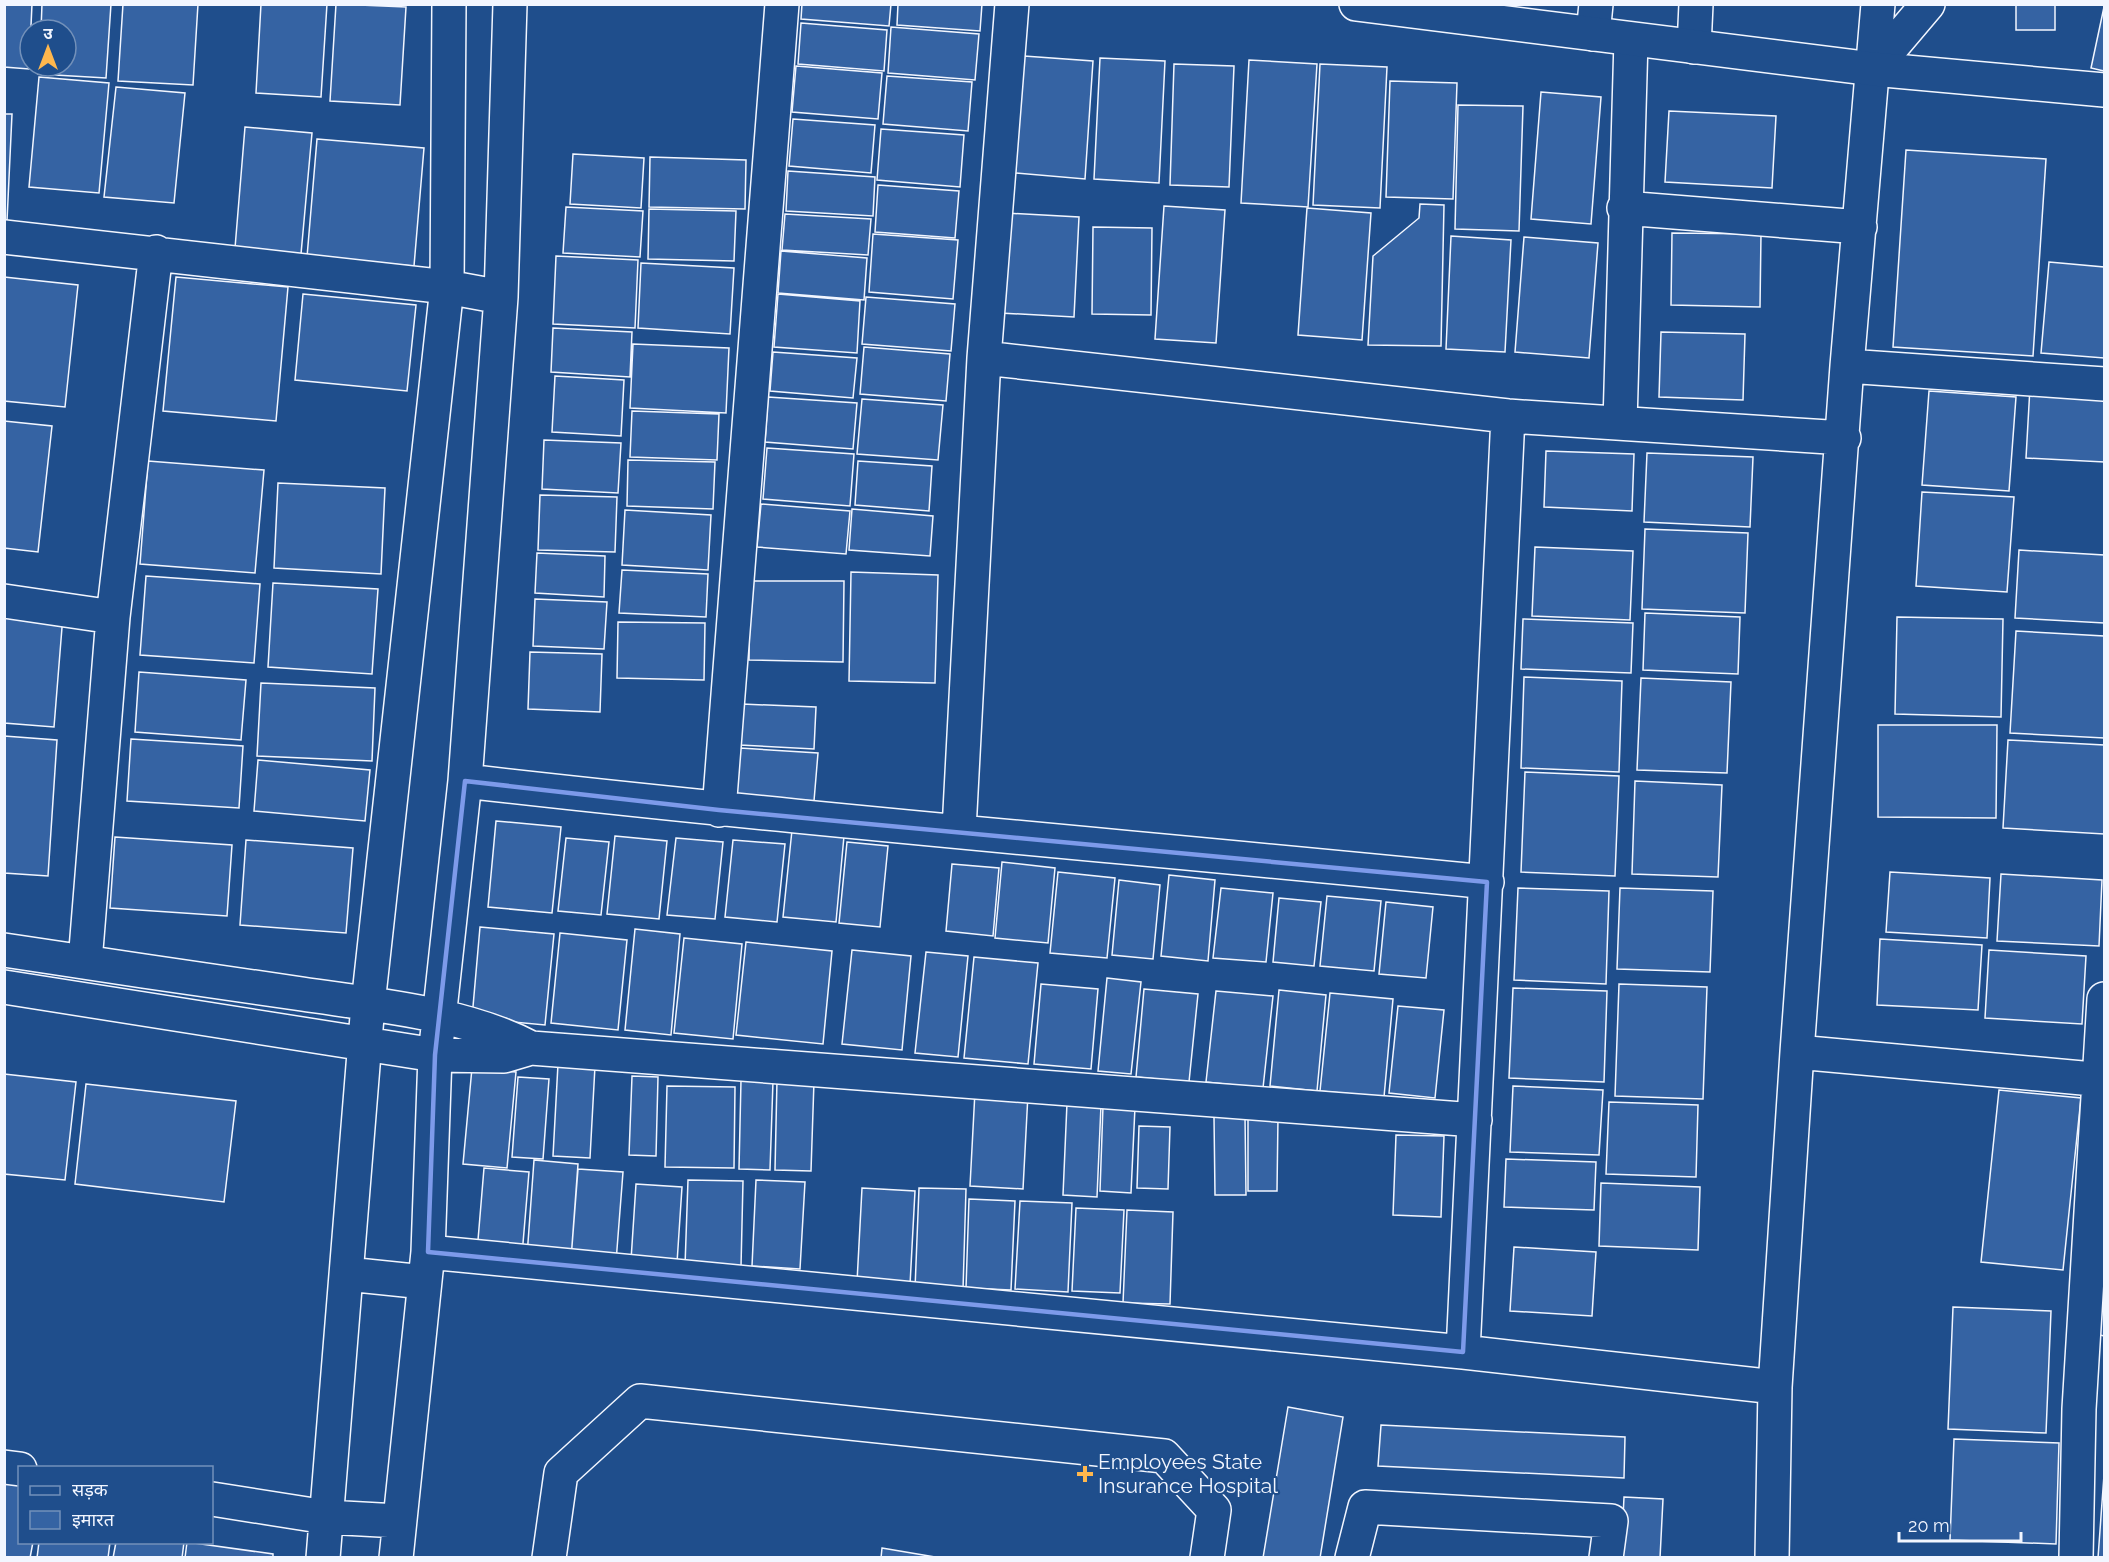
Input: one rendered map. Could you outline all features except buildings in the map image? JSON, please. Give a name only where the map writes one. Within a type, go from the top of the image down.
[{"type":"street","points":[[323,1557],[367,1042],[368,1004],[447,287],[449,4]]},
{"type":"street","points":[[396,1557],[426,1267],[435,1055],[465,781],[501,297],[510,4]]},
{"type":"street","points":[[719,810],[782,4]]},
{"type":"street","points":[[959,830],[984,358],[1012,4]]},
{"type":"street","points":[[1356,4],[1594,19],[1631,40],[1874,69],[2104,90]]},
{"type":"street","points":[[1694,47],[1696,4]]},
{"type":"street","points":[[1772,1557],[1775,1387],[1797,1052],[1844,438],[1847,366],[1878,4]]},
{"type":"street","points":[[1874,69],[1928,4]]},
{"type":"street","points":[[1620,423],[1624,208],[1631,40]]},
{"type":"street","points":[[1624,208],[1860,227]]},
{"type":"street","points":[[4,237],[156,252],[447,287],[501,297]]},
{"type":"street","points":[[85,962],[113,617],[156,252]]},
{"type":"street","points":[[984,358],[1508,416],[1844,438]]},
{"type":"street","points":[[1847,366],[2104,384]]},
{"type":"street","points":[[1463,1352],[1508,416]]},
{"type":"street","points":[[4,602],[113,617]]},
{"type":"street","points":[[465,781],[719,810],[959,830],[1486,882]]},
{"type":"street","points":[[4,950],[368,1004],[438,1017],[508,1035],[531,1048]]},
{"type":"street","points":[[4,987],[367,1042],[435,1055],[504,1056],[531,1048],[1475,1120]]},
{"type":"street","points":[[2076,1557],[2092,1410],[2104,999]]},
{"type":"street","points":[[1797,1052],[2101,1080]]},
{"type":"street","points":[[347,1274],[426,1267],[1463,1352],[1775,1387]]},
{"type":"street","points":[[549,1557],[561,1473],[640,1401],[1164,1456],[1214,1510],[1207,1557]]},
{"type":"street","points":[[213,1499],[326,1517],[398,1521]]},
{"type":"street","points":[[1352,1557],[1365,1507],[1611,1521],[1606,1557]]},
{"type":"highlighted area","points":[[465,781],[719,810],[1487,882],[1463,1352],[428,1252],[435,1055]]},
{"type":"place","name":"Employees State Insurance Hospital","points":[[1085,1474]]}]
